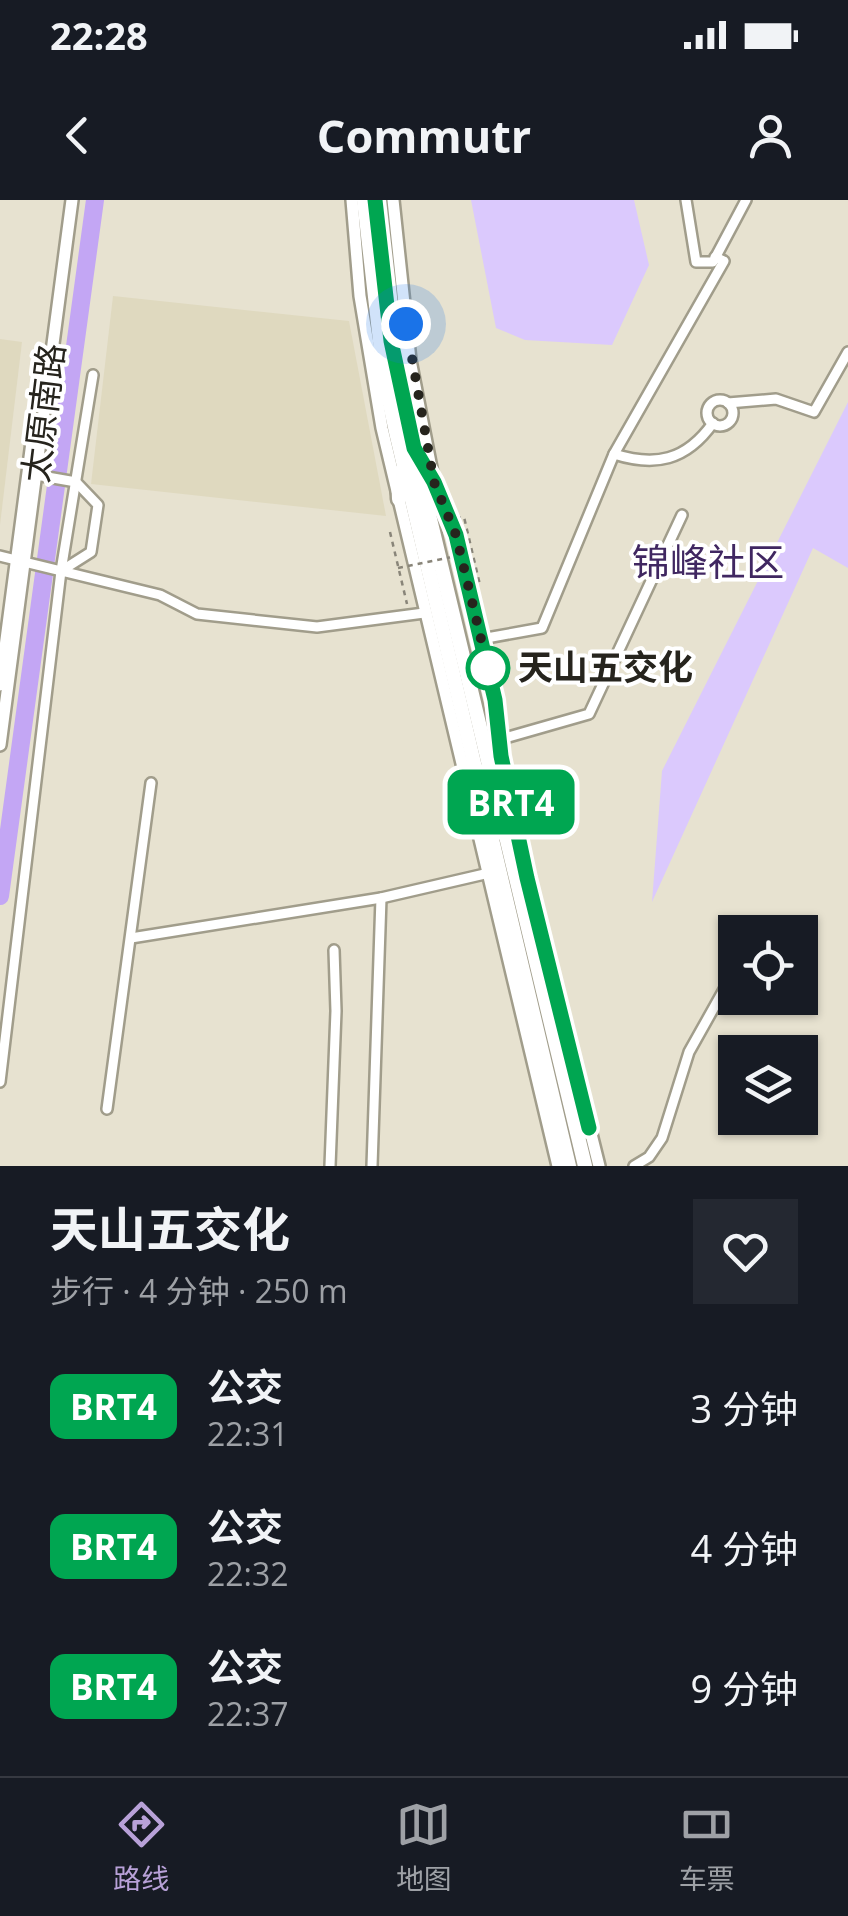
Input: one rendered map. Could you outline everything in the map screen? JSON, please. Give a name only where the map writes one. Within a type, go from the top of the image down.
[{"type":"highway","points":[[364,200],[396,432],[399,499]]},
{"type":"highway","points":[[376,200],[378,287],[585,1161]]},
{"type":"highway","points":[[396,432],[558,1115],[564,1166]]},
{"type":"main road","name":"太原南路","points":[[0,745],[41,476],[68,200]]},
{"type":"main road","points":[[0,685],[26,561],[68,200]]},
{"type":"main road","points":[[352,200],[369,360],[424,613],[564,1166]]},
{"type":"main road","points":[[393,200],[410,360],[434,482]]},
{"type":"main road","points":[[414,448],[434,482],[456,535],[495,700],[498,740],[531,896],[600,1166]]},
{"type":"street","points":[[686,200],[696,262],[713,262],[746,200]]},
{"type":"street","points":[[482,639],[542,628],[614,454],[724,261],[716,256]]},
{"type":"street","points":[[712,424],[707,413],[710,405],[721,400],[728,403],[776,399],[814,412],[848,352]]},
{"type":"street","points":[[0,1082],[59,571],[93,374]]},
{"type":"street","points":[[712,424],[721,426],[732,419],[728,403]]},
{"type":"street","points":[[614,454],[644,463],[682,453],[712,424]]},
{"type":"street","points":[[41,476],[76,482],[98,505],[90,552],[59,571]]},
{"type":"street","points":[[498,740],[589,714],[682,515]]},
{"type":"street","points":[[0,556],[160,594],[197,614],[318,627],[424,613]]},
{"type":"street","points":[[107,1108],[150,783]]},
{"type":"street","points":[[131,938],[381,898],[489,872]]},
{"type":"street","points":[[372,1166],[381,898]]},
{"type":"street","points":[[330,1166],[336,1012],[334,950]]},
{"type":"street","points":[[634,1166],[649,1156],[662,1138],[689,1052],[718,1000]]},
{"type":"path","points":[[464,516],[480,586]]},
{"type":"path","points":[[390,532],[404,598]]},
{"type":"path","points":[[398,568],[471,553]]},
{"type":"shaded area","points":[[471,200],[634,200],[649,265],[612,345],[525,340],[496,328]]},
{"type":"shaded area","points":[[113,296],[349,321],[386,516],[91,484]]},
{"type":"shaded area","points":[[0,339],[22,342],[0,525]]},
{"type":"shaded area","points":[[848,402],[848,568],[813,548],[652,902],[662,771]]},
{"type":"waterway","points":[[0,896],[95,200]]},
{"type":"bus line","name":"BRT4","points":[[375,200],[391,341],[414,448],[434,482],[456,535],[495,700],[498,740],[527,878],[589,1128]]},
{"type":"place","name":"天山五交化","points":[[488,668]]},
{"type":"district","name":"锦峰社区","points":[[708,563]]},
{"type":"route","points":[[406,324],[434,482],[456,535],[488,668]]}]
